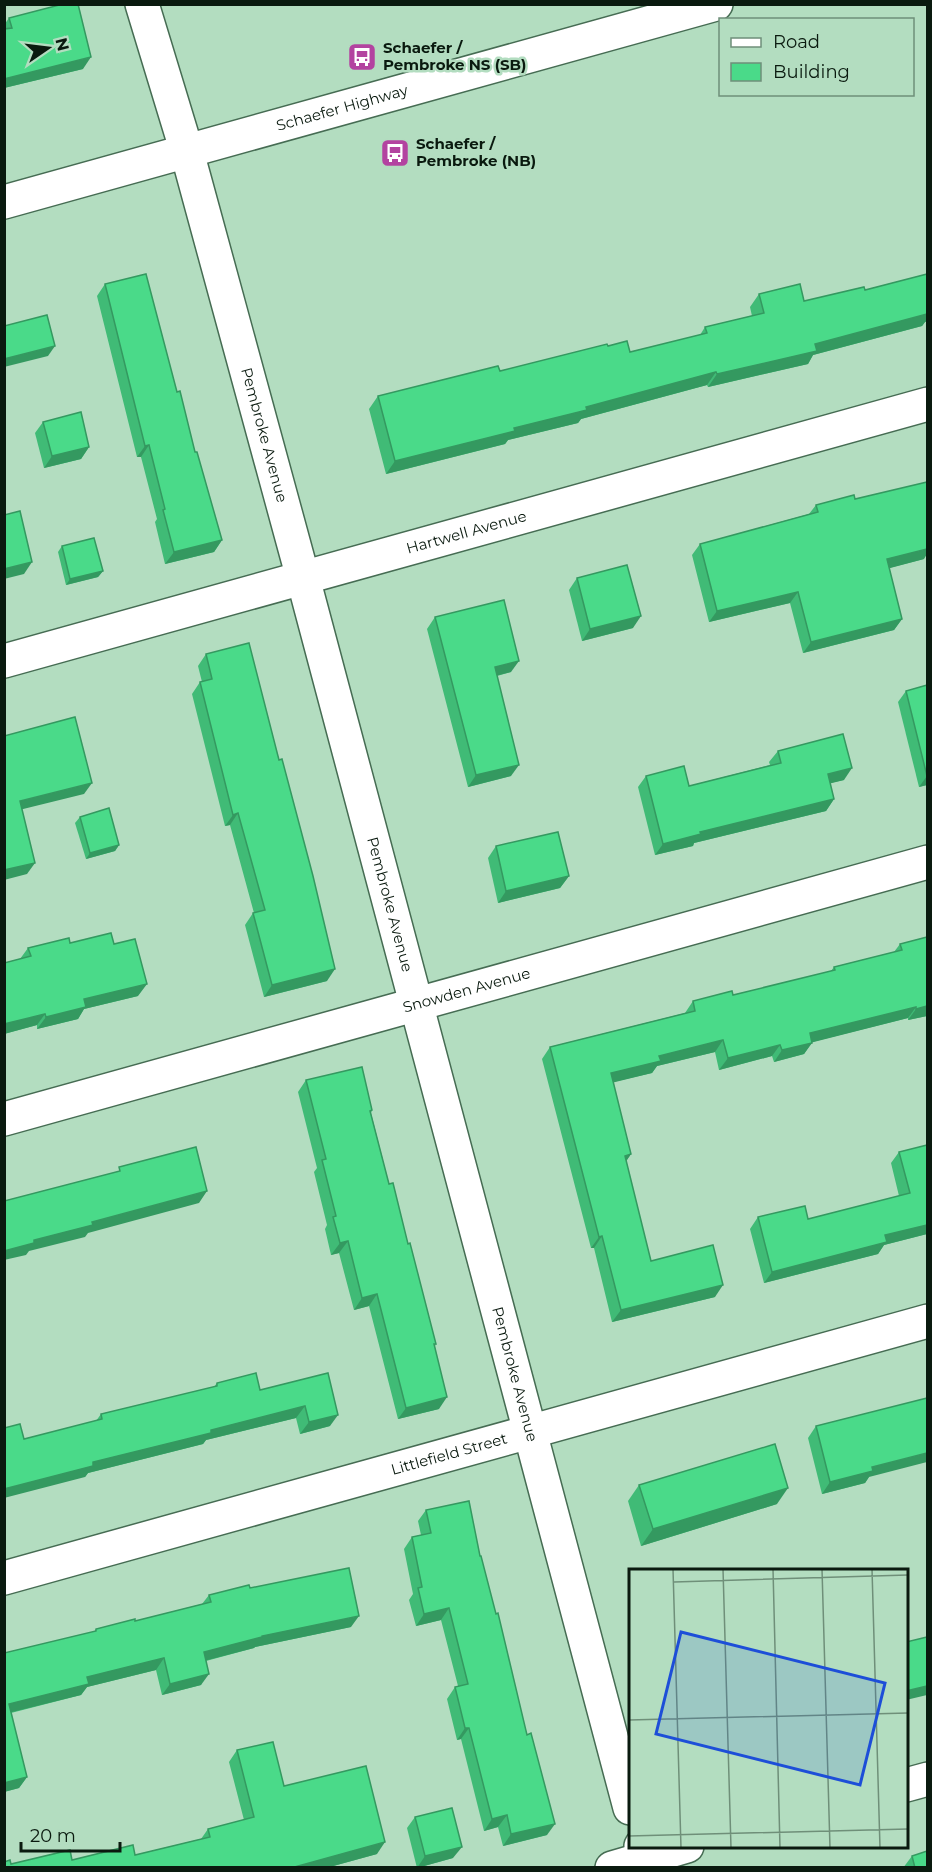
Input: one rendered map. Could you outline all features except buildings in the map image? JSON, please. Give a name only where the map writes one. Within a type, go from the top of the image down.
[{"type":"street","name":"Pembroke Avenue","points":[[142,4],[186,152],[303,578],[629,1804]]},
{"type":"street","name":"Schaefer Highway","points":[[4,202],[716,4]]},
{"type":"street","name":"Hartwell Avenue","points":[[4,661],[927,404]]},
{"type":"street","name":"Snowden Avenue","points":[[4,1119],[927,862]]},
{"type":"street","name":"Littlefield Street","points":[[4,1578],[927,1321]]},
{"type":"street","points":[[908,1784],[927,1779]]},
{"type":"street","points":[[612,1868],[680,1848]]},
{"type":"place","name":"Schaefer / Pembroke NS (SB)","points":[[362,57]]},
{"type":"place","name":"Schaefer / Pembroke (NB)","points":[[395,153]]}]
